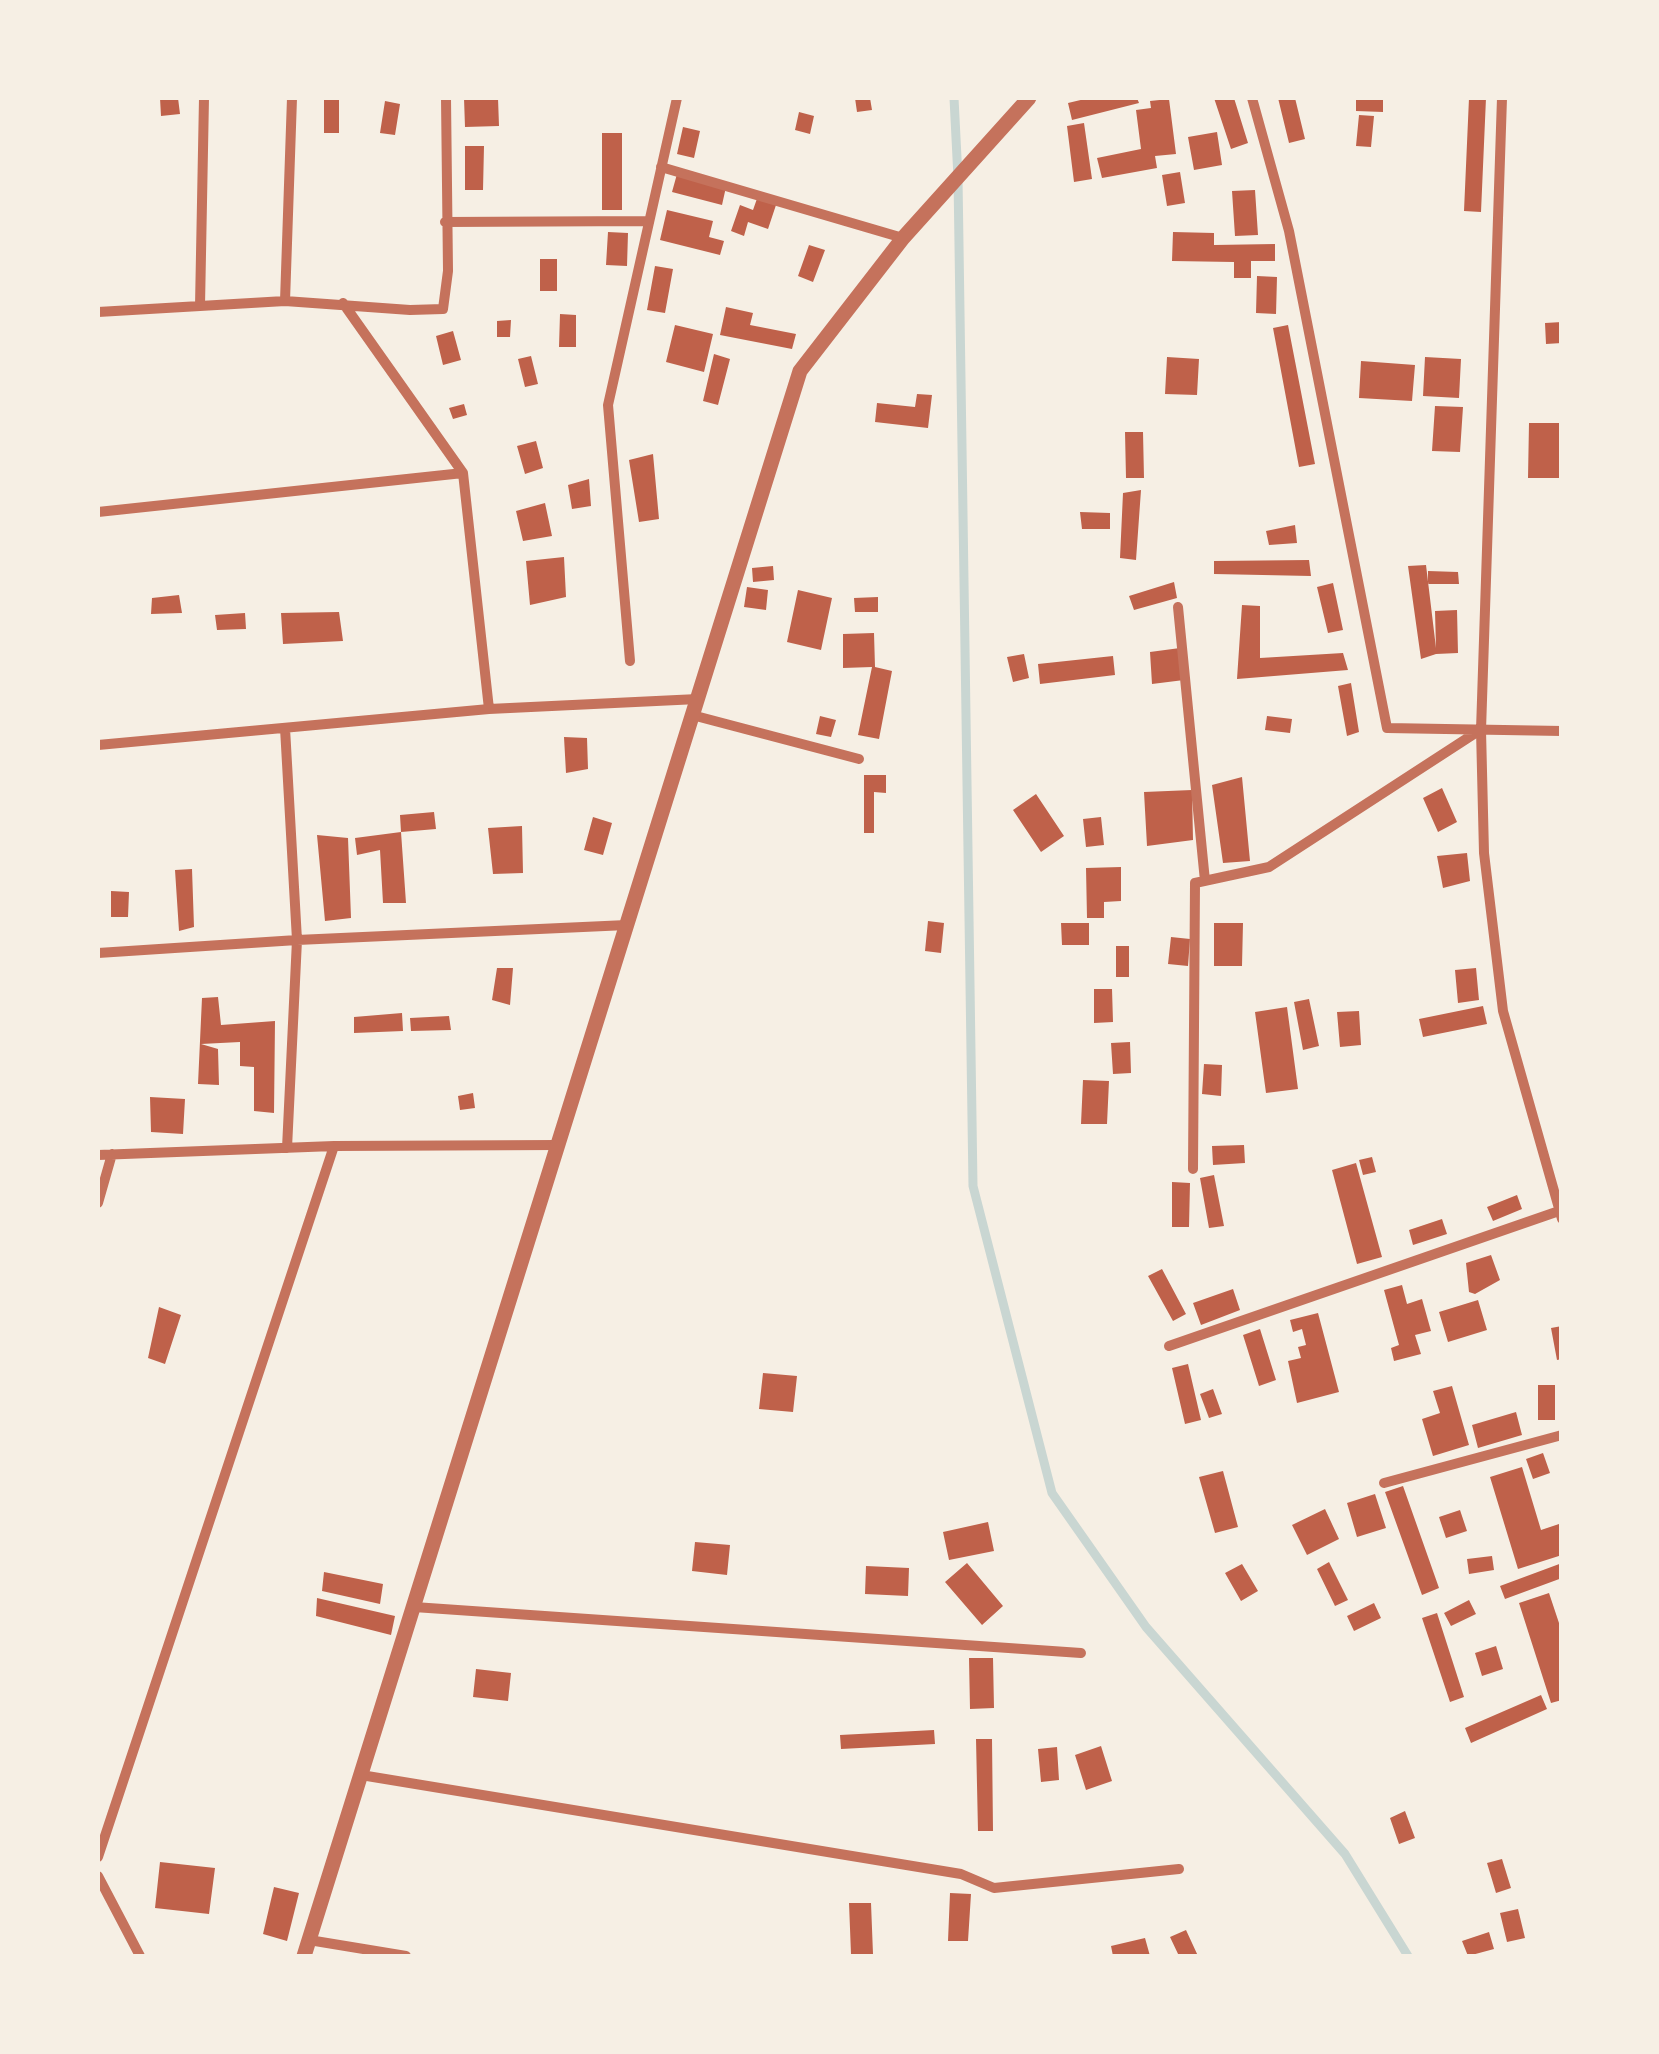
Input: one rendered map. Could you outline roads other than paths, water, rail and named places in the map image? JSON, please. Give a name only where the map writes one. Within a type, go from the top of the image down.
[{"type":"street","points":[[200,306],[204,98]]},
{"type":"street","points":[[285,301],[292,98]]},
{"type":"street","points":[[98,312],[285,301],[410,310],[443,308],[448,271],[446,98]]},
{"type":"street","points":[[630,661],[608,405],[677,98]]},
{"type":"street","points":[[304,1956],[800,371],[903,238],[1029,98]]},
{"type":"street","points":[[1252,98],[1289,232],[1387,728],[1562,731]]},
{"type":"street","points":[[1169,1346],[1560,1215],[1504,1011],[1484,853],[1481,730],[1502,98]]},
{"type":"street","points":[[661,167],[903,238]]},
{"type":"street","points":[[445,222],[649,221]]},
{"type":"street","points":[[342,304],[464,472],[489,709]]},
{"type":"street","points":[[98,512],[464,472]]},
{"type":"street","points":[[1178,608],[1205,881]]},
{"type":"street","points":[[98,745],[489,709],[698,699]]},
{"type":"street","points":[[692,715],[859,759]]},
{"type":"street","points":[[285,728],[297,940],[287,1148]]},
{"type":"street","points":[[1193,1170],[1195,883],[1269,867],[1481,730]]},
{"type":"street","points":[[98,953],[627,925]]},
{"type":"street","points":[[98,1154],[334,1146],[558,1145]]},
{"type":"street","points":[[98,1856],[334,1146]]},
{"type":"street","points":[[98,1203],[112,1154]]},
{"type":"street","points":[[1384,1482],[1562,1436]]},
{"type":"street","points":[[414,1607],[1081,1653]]},
{"type":"street","points":[[361,1776],[961,1874],[994,1888],[1180,1870]]},
{"type":"street","points":[[98,1876],[140,1956]]},
{"type":"street","points":[[310,1940],[406,1956]]},
{"type":"waterway","points":[[954,98],[973,1186],[1052,1493],[1146,1627],[1345,1854],[1408,1956]]}]
